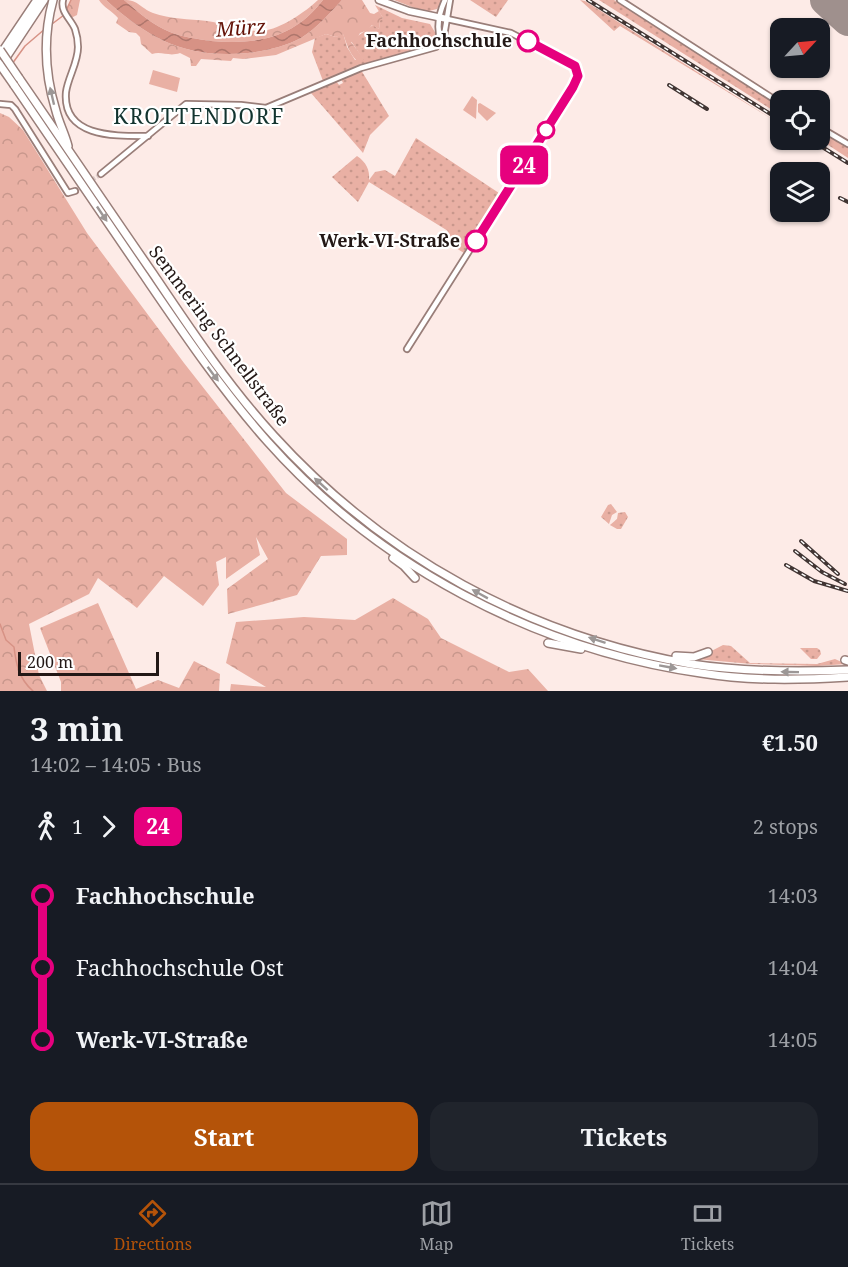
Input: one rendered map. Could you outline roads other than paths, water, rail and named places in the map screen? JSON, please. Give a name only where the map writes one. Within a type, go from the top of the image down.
[{"type":"highway","points":[[1,62],[37,0]]},
{"type":"highway","points":[[1,62],[44,0]]},
{"type":"highway","points":[[53,0],[47,38],[47,62],[50,85],[69,152]]},
{"type":"highway","name":"Semmering Schnellstraße","points":[[0,50],[169,298],[240,396],[319,483],[371,526],[426,565],[498,604],[601,642],[694,664],[766,671],[848,670]]},
{"type":"highway","name":"Semmering Schnellstraße","points":[[1,62],[14,85],[185,335],[235,403],[268,442],[315,490],[385,546],[487,608],[594,650],[702,674],[768,679],[848,677]]},
{"type":"highway","points":[[385,546],[393,558],[415,578]]},
{"type":"highway","points":[[548,643],[594,650]]},
{"type":"highway","points":[[641,653],[684,658],[708,652]]},
{"type":"main road","points":[[379,0],[409,11],[447,19]]},
{"type":"street","points":[[63,0],[62,9],[74,28],[78,43],[78,54],[66,92],[71,117],[87,129],[103,133],[148,136]]},
{"type":"street","points":[[440,42],[439,18],[447,0]]},
{"type":"street","points":[[100,174],[186,104],[266,108],[361,68],[433,48],[440,42],[447,19],[447,0]]},
{"type":"street","points":[[620,0],[770,97]]},
{"type":"street","points":[[407,349],[578,76],[575,66],[516,35],[495,28],[447,19]]},
{"type":"street","points":[[0,104],[11,105],[15,109],[68,194],[75,191]]},
{"type":"street","points":[[830,133],[848,144]]},
{"type":"water","name":"Mürz","points":[[106,0],[124,0],[152,22],[175,34],[211,41],[244,42],[287,31],[312,13],[323,0],[342,0],[318,25],[295,41],[262,51],[226,54],[206,53],[171,44],[138,26]]},
{"type":"waterway","points":[[52,24],[64,15],[71,0]]},
{"type":"waterway","points":[[12,64],[25,46],[46,28]]},
{"type":"waterway","points":[[0,624],[6,640],[14,647],[21,676],[33,691]]},
{"type":"tunnel","points":[[75,191],[101,174]]},
{"type":"railway","points":[[588,0],[770,114]]},
{"type":"railway","points":[[669,85],[707,109]]},
{"type":"railway","points":[[827,150],[848,163]]},
{"type":"railway","points":[[840,198],[848,202]]},
{"type":"railway","points":[[801,541],[838,574]]},
{"type":"railway","points":[[795,551],[822,572],[845,584]]},
{"type":"railway","points":[[786,565],[814,581],[848,591]]},
{"type":"place","name":"Fachhochschule","points":[[528,41]]},
{"type":"place","name":"Werk-VI-Straße","points":[[476,241]]},
{"type":"district","name":"KROTTENDORF","points":[[199,117]]}]
